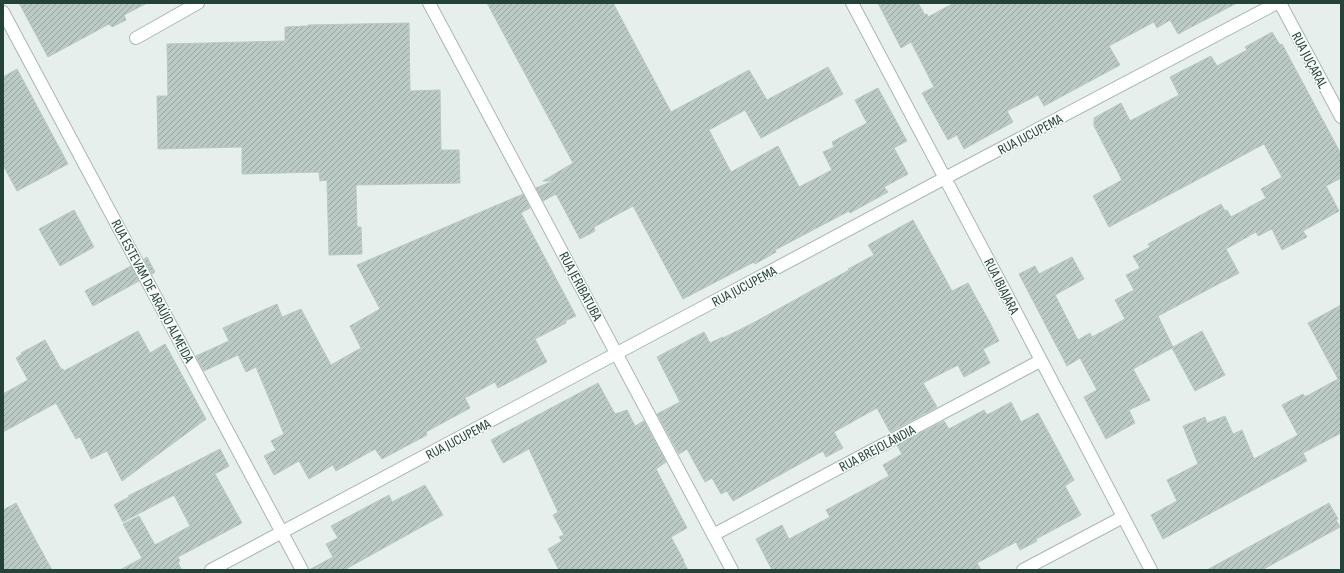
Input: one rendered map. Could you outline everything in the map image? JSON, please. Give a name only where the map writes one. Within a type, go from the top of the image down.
[{"type":"street","points":[[136,38],[198,3]]},
{"type":"street","name":"RUA JERIBATUBA","points":[[429,3],[732,570]]},
{"type":"street","name":"RUA IBIAJARA","points":[[852,3],[1151,570]]},
{"type":"street","name":"RUA JUCUPEMA","points":[[211,570],[945,178],[1279,3]]},
{"type":"street","name":"RUA JUÇARAL","points":[[1279,3],[1341,117]]},
{"type":"street","name":"RUA ESTEVAM DE ARAÚJO ALMEIDA","points":[[3,12],[302,570]]},
{"type":"street","name":"RUA BREJOLÂNDIA","points":[[713,535],[1040,361]]},
{"type":"street","points":[[1023,570],[1123,517]]},
{"type":"building","points":[[19,3],[147,3],[124,15],[126,20],[112,27],[109,24],[48,57]]},
{"type":"building","points":[[487,3],[613,3],[671,112],[749,70],[767,100],[828,67],[843,94],[761,138],[745,110],[709,130],[731,172],[778,146],[799,187],[832,170],[823,152],[834,147],[832,142],[867,123],[855,100],[878,88],[907,141],[894,148],[908,174],[884,187],[888,192],[850,213],[849,211],[775,250],[776,252],[755,264],[754,262],[683,299],[633,206],[594,227],[595,231],[580,239],[556,194],[543,201],[536,188],[553,181],[543,181],[573,163]]},
{"type":"building","points":[[878,3],[918,3],[925,15],[927,14],[928,17],[954,3],[1237,3],[1178,34],[1170,20],[1157,28],[1154,22],[1109,46],[1120,65],[1044,106],[1038,95],[1007,111],[1013,122],[964,149],[957,135],[948,140],[922,93],[934,87],[911,42],[901,48]]},
{"type":"building","points":[[409,23],[410,91],[440,90],[441,150],[459,150],[460,183],[356,185],[357,227],[361,227],[362,254],[329,255],[327,180],[320,181],[319,172],[242,174],[242,147],[158,149],[157,96],[168,96],[167,44],[285,41],[285,27],[308,25]]},
{"type":"building","points":[[1272,32],[1280,45],[1282,44],[1341,154],[1341,178],[1326,186],[1339,211],[1303,231],[1307,237],[1282,250],[1272,229],[1258,236],[1256,232],[1226,249],[1239,273],[1158,316],[1173,347],[1202,331],[1225,375],[1195,391],[1172,348],[1133,369],[1150,400],[1129,410],[1135,423],[1106,439],[1084,397],[1097,390],[1080,358],[1067,366],[1019,274],[1035,266],[1039,274],[1072,257],[1084,279],[1055,295],[1078,340],[1090,333],[1092,337],[1125,319],[1115,300],[1134,290],[1126,275],[1140,268],[1133,256],[1150,247],[1148,244],[1221,204],[1231,217],[1266,198],[1261,189],[1282,177],[1264,144],[1109,227],[1093,196],[1122,180],[1094,126],[1094,118],[1121,103],[1130,121],[1179,95],[1170,77],[1211,56],[1217,66],[1247,50],[1245,47]]},
{"type":"building","points":[[17,69],[68,164],[17,191],[3,165],[3,77]]},
{"type":"building","points":[[523,194],[530,208],[521,213],[576,316],[565,321],[566,323],[535,339],[547,362],[498,388],[495,382],[465,398],[470,408],[426,432],[427,435],[382,459],[375,449],[336,471],[333,465],[309,479],[299,461],[274,475],[264,456],[276,450],[271,441],[284,434],[256,367],[246,372],[238,355],[204,371],[196,356],[229,341],[223,328],[277,304],[282,317],[301,309],[331,365],[361,348],[350,326],[380,309],[357,265]]},
{"type":"building","points":[[74,210],[94,247],[60,266],[39,229]]},
{"type":"building","points":[[913,220],[952,291],[968,283],[989,321],[999,341],[983,349],[990,363],[964,377],[958,365],[923,383],[937,407],[890,432],[877,408],[834,432],[843,448],[826,457],[823,451],[733,501],[727,491],[721,494],[712,478],[705,482],[687,449],[679,454],[657,414],[680,402],[657,357],[704,332],[710,343],[753,323],[874,255],[868,245]]},
{"type":"building","points":[[147,257],[155,272],[152,274],[144,259]]},
{"type":"building","points":[[131,266],[139,281],[93,306],[85,291]]},
{"type":"building","points":[[1341,305],[1341,433],[1303,453],[1307,461],[1163,539],[1151,515],[1177,501],[1167,480],[1198,464],[1183,426],[1205,417],[1207,423],[1225,416],[1233,434],[1242,430],[1254,459],[1298,435],[1282,405],[1303,394],[1305,397],[1338,379],[1308,323]]},
{"type":"building","points":[[138,331],[150,353],[165,344],[206,419],[122,481],[107,451],[91,459],[80,437],[76,439],[56,403],[3,432],[3,394],[28,380],[16,358],[22,354],[21,353],[45,340],[61,369],[64,371]]},
{"type":"building","points":[[598,383],[615,414],[627,410],[635,426],[644,421],[666,462],[656,469],[687,528],[671,537],[688,570],[559,570],[548,549],[562,541],[559,537],[564,535],[553,515],[558,512],[529,449],[503,463],[491,440]]},
{"type":"building","points":[[1011,402],[1021,422],[1038,413],[1074,480],[1065,486],[1081,515],[1036,539],[1037,541],[1020,550],[1016,542],[977,563],[981,570],[772,570],[756,539],[782,525],[789,539],[830,517],[826,510],[889,476],[883,465],[902,454],[897,445],[944,421],[949,429],[984,410],[987,415]]},
{"type":"building","points":[[220,449],[229,466],[215,474],[242,523],[178,557],[180,561],[178,563],[182,570],[120,570],[142,558],[123,524],[139,516],[155,545],[190,526],[174,495],[123,522],[114,505],[129,497],[128,496]]},
{"type":"building","points":[[425,485],[443,515],[344,570],[309,570],[333,557],[326,544],[338,538],[331,526],[389,495],[392,502]]},
{"type":"building","points":[[16,503],[52,570],[3,570],[3,510]]},
{"type":"building","points":[[1329,503],[1338,519],[1336,520],[1340,527],[1262,570],[1207,570]]}]
